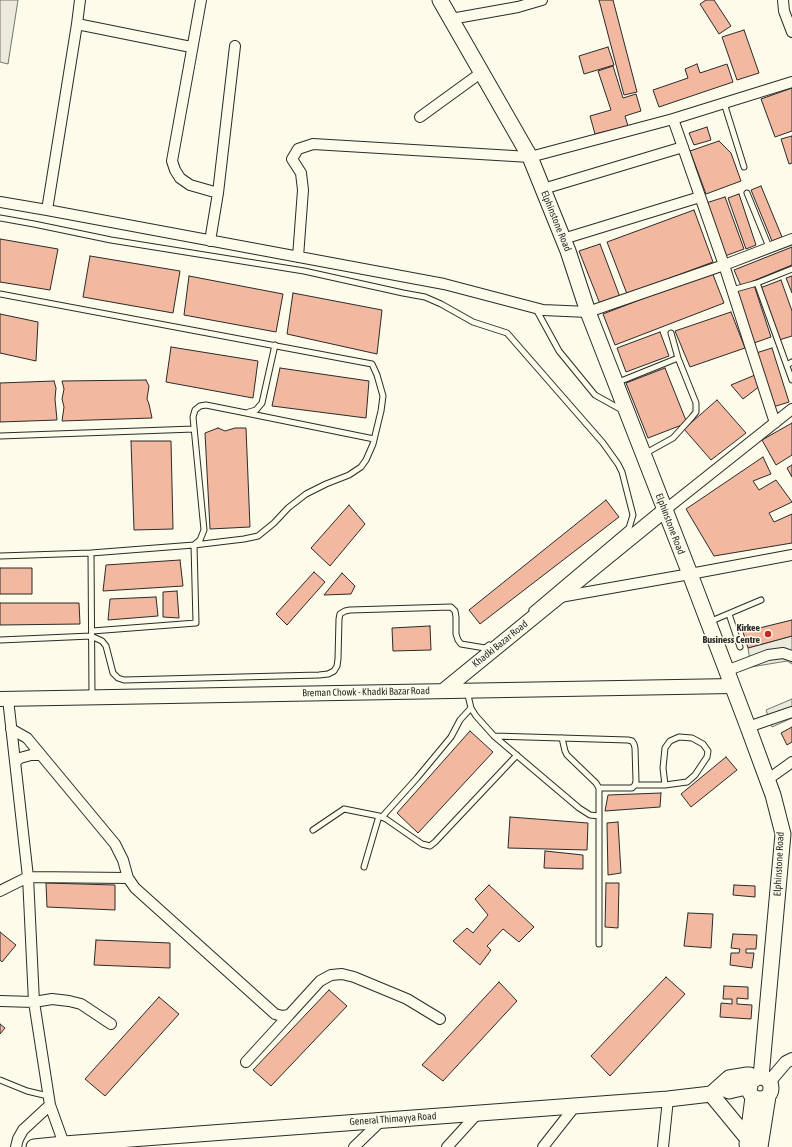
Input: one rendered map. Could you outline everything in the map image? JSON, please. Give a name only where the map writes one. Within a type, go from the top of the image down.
[{"type":"main road","name":"Elphinstone Road","points":[[440,0],[530,157],[563,238],[588,312],[690,574],[788,838],[752,1144]]},
{"type":"main road","name":"Khadki Bazar Road","points":[[443,691],[665,510]]},
{"type":"main road","name":"Breman Chowk - Khadki Bazar Road","points":[[4,699],[732,686]]},
{"type":"main road","points":[[752,1144],[716,1091],[729,1078],[747,1075],[759,1086]]},
{"type":"main road","name":"General Thimayya Road","points":[[34,1147],[64,1144],[98,1144],[382,1120],[668,1099],[716,1091]]},
{"type":"street","points":[[47,210],[78,24],[80,0]]},
{"type":"street","points":[[201,0],[172,161],[180,178],[190,185],[218,193]]},
{"type":"street","points":[[451,19],[542,0]]},
{"type":"street","points":[[783,0],[784,11],[792,32]]},
{"type":"street","points":[[78,24],[192,47]]},
{"type":"street","points":[[210,241],[218,193],[235,46]]},
{"type":"street","points":[[420,116],[482,72]]},
{"type":"street","points":[[298,257],[303,190],[301,173],[292,159],[298,149],[313,144],[530,157],[673,118],[792,82]]},
{"type":"street","points":[[673,118],[724,265],[775,423]]},
{"type":"street","points":[[542,189],[683,147]]},
{"type":"street","points":[[563,238],[700,197]]},
{"type":"street","points":[[0,202],[444,284],[543,310],[588,312],[724,265],[792,238]]},
{"type":"street","points":[[665,510],[792,409]]},
{"type":"street","name":"Khadki Bazar Road","points":[[558,597],[690,574],[792,554]]},
{"type":"street","points":[[726,671],[768,655],[783,653],[792,656]]},
{"type":"street","points":[[4,699],[12,729],[28,877],[34,1002],[49,1101],[64,1144]]},
{"type":"street","points":[[748,727],[792,712]]},
{"type":"street","points":[[12,729],[27,738],[115,844],[123,860],[128,878],[135,888],[275,1014],[282,1016],[289,1015]]},
{"type":"street","points":[[15,762],[25,756],[41,755]]},
{"type":"street","points":[[767,780],[792,762]]},
{"type":"street","points":[[0,891],[28,877],[128,878]]},
{"type":"street","points":[[246,1062],[320,981],[331,976],[342,974],[354,977],[407,999],[440,1019]]},
{"type":"street","points":[[0,1001],[34,1002],[52,999],[69,1001],[81,1004],[111,1024]]},
{"type":"street","points":[[759,1086],[786,1062],[792,1059]]},
{"type":"street","points":[[663,1147],[668,1099]]},
{"type":"street","points":[[16,1147],[18,1138],[23,1130],[49,1101]]},
{"type":"street","points":[[543,1147],[576,1106]]},
{"type":"street","points":[[448,1147],[478,1113]]},
{"type":"street","points":[[354,1147],[382,1120]]},
{"type":"lane","points":[[724,103],[744,167]]},
{"type":"lane","points":[[747,193],[769,247]]},
{"type":"lane","points":[[0,218],[111,240],[304,271],[403,294],[424,297],[442,304],[473,322],[507,333],[603,443],[618,464],[622,472],[633,515],[628,528],[623,533],[527,614]]},
{"type":"lane","points":[[732,290],[757,283],[792,269]]},
{"type":"lane","points":[[757,283],[792,380]]},
{"type":"lane","points":[[0,294],[372,364],[383,396],[374,439],[366,460],[361,466],[349,475],[306,494],[288,508],[274,523],[258,536],[194,545],[90,553],[0,556]]},
{"type":"lane","points":[[536,308],[559,351],[595,395],[627,413]]},
{"type":"lane","points":[[643,455],[673,438],[696,412],[696,403],[678,358],[671,333]]},
{"type":"lane","points":[[246,413],[256,410],[262,403],[275,345]]},
{"type":"lane","points":[[615,383],[678,358]]},
{"type":"lane","points":[[787,365],[792,362]]},
{"type":"lane","points":[[194,545],[200,540],[204,530],[193,417],[196,410],[200,406],[246,413],[374,439]]},
{"type":"lane","points":[[0,436],[194,429]]},
{"type":"lane","points":[[0,640],[196,623],[194,545]]},
{"type":"lane","points":[[90,553],[92,697]]},
{"type":"lane","points":[[708,622],[761,600]]},
{"type":"lane","points":[[92,633],[106,646],[112,673],[118,678],[124,680],[328,674],[334,671],[337,666],[340,614],[350,610],[451,607],[455,611],[456,634],[461,644],[485,648],[496,639]]},
{"type":"lane","points":[[728,614],[740,647]]},
{"type":"lane","points":[[466,690],[471,708],[476,716],[494,736],[580,808],[590,815],[599,816]]},
{"type":"lane","points":[[364,867],[381,817],[417,778],[451,737],[460,720],[471,708]]},
{"type":"lane","points":[[494,736],[632,741],[635,748],[635,785]]},
{"type":"lane","points":[[599,788],[632,788],[635,785],[665,785],[687,782],[696,775],[707,757],[708,751],[703,744],[692,738],[679,737],[670,741],[665,748],[663,768],[665,785]]},
{"type":"lane","points":[[562,738],[567,755],[596,783],[599,788],[599,944]]},
{"type":"lane","points":[[313,830],[344,809],[386,819],[422,844],[430,846],[517,755]]},
{"type":"lane","points":[[0,1080],[49,1101]]},
{"type":"shaded area","points":[[0,0],[18,0],[8,64],[0,62]]},
{"type":"shaded area","points":[[792,636],[792,664],[787,661],[751,667],[748,648]]},
{"type":"shaded area","points":[[792,699],[792,718],[772,727],[766,710]]},
{"type":"building","points":[[599,0],[613,0],[637,92],[624,95]]},
{"type":"building","points":[[706,0],[714,0],[731,26],[719,34],[700,4]]},
{"type":"building","points":[[744,30],[759,73],[737,80],[722,37]]},
{"type":"building","points":[[608,47],[614,65],[584,74],[579,56]]},
{"type":"building","points":[[697,64],[700,73],[727,64],[733,82],[659,107],[653,90],[688,78],[685,69]]},
{"type":"building","points":[[613,66],[623,98],[636,94],[641,111],[625,116],[628,126],[595,134],[590,116],[611,110],[598,71]]},
{"type":"building","points":[[792,88],[792,131],[775,137],[761,99]]},
{"type":"building","points":[[707,127],[711,140],[694,145],[689,133]]},
{"type":"building","points":[[792,136],[792,163],[789,164],[781,139]]},
{"type":"building","points":[[719,141],[731,153],[741,181],[706,194],[690,151]]},
{"type":"building","points":[[761,186],[782,237],[772,241],[751,190]]},
{"type":"building","points":[[739,194],[756,245],[746,249],[728,198]]},
{"type":"building","points":[[725,197],[744,249],[725,256],[706,203]]},
{"type":"building","points":[[694,210],[713,262],[627,294],[607,242]]},
{"type":"building","points":[[0,239],[58,249],[50,290],[0,282]]},
{"type":"building","points":[[600,244],[620,297],[600,304],[579,251]]},
{"type":"building","points":[[792,247],[792,265],[741,286],[734,270]]},
{"type":"building","points":[[90,256],[180,271],[173,313],[83,297]]},
{"type":"building","points":[[712,272],[724,303],[615,345],[603,314]]},
{"type":"building","points":[[189,276],[283,294],[276,332],[184,315]]},
{"type":"building","points":[[792,276],[792,293],[786,278]]},
{"type":"building","points":[[781,280],[792,311],[792,336],[779,340],[760,288]]},
{"type":"building","points":[[754,285],[771,337],[754,343],[737,291]]},
{"type":"building","points":[[293,293],[382,310],[377,354],[287,334]]},
{"type":"building","points":[[731,312],[745,348],[690,367],[675,331]]},
{"type":"building","points":[[0,314],[38,322],[36,361],[0,353]]},
{"type":"building","points":[[660,332],[669,356],[626,372],[617,348]]},
{"type":"building","points":[[171,347],[258,361],[253,398],[166,382]]},
{"type":"building","points":[[772,348],[789,402],[773,407],[756,353]]},
{"type":"building","points":[[280,368],[369,381],[366,418],[272,406]]},
{"type":"building","points":[[665,368],[687,423],[648,438],[626,383]]},
{"type":"building","points":[[755,375],[760,386],[743,399],[731,385]]},
{"type":"building","points":[[146,380],[149,386],[147,399],[152,418],[62,421],[64,407],[62,399],[64,389],[62,381]]},
{"type":"building","points":[[54,381],[56,388],[55,399],[57,420],[0,422],[0,383]]},
{"type":"building","points":[[717,400],[746,433],[711,460],[684,429]]},
{"type":"building","points":[[792,423],[792,455],[776,465],[762,440]]},
{"type":"building","points":[[218,428],[225,431],[235,428],[246,428],[250,527],[210,529],[205,433]]},
{"type":"building","points":[[131,441],[171,441],[173,529],[134,530]]},
{"type":"building","points":[[763,457],[771,474],[753,481],[759,490],[776,480],[792,502],[769,513],[774,522],[792,514],[792,543],[714,556],[686,509]]},
{"type":"building","points":[[792,465],[792,477],[787,468]]},
{"type":"building","points":[[606,500],[619,517],[480,624],[469,610]]},
{"type":"building","points":[[349,505],[365,524],[330,566],[311,548]]},
{"type":"building","points":[[180,560],[183,586],[103,591],[106,565]]},
{"type":"building","points":[[0,568],[32,568],[32,594],[0,594]]},
{"type":"building","points":[[314,572],[325,582],[287,625],[276,614]]},
{"type":"building","points":[[342,573],[355,586],[351,594],[324,595]]},
{"type":"building","points":[[177,591],[179,618],[163,617],[163,592]]},
{"type":"building","points":[[156,597],[158,616],[108,620],[110,599]]},
{"type":"building","points":[[0,603],[79,603],[80,624],[0,625]]},
{"type":"building","name":"Kirkee Business Centre","points":[[792,620],[792,636],[748,648],[743,632]]},
{"type":"building","points":[[430,626],[431,650],[393,651],[392,628]]},
{"type":"building","points":[[792,727],[792,742],[787,745],[781,733]]},
{"type":"building","points":[[470,731],[493,752],[418,833],[397,813]]},
{"type":"building","points":[[726,757],[737,770],[691,807],[681,794]]},
{"type":"building","points":[[661,793],[660,807],[605,811],[608,795]]},
{"type":"building","points":[[510,817],[588,823],[587,850],[508,848]]},
{"type":"building","points":[[618,822],[621,873],[608,875],[607,823]]},
{"type":"building","points":[[545,851],[583,855],[583,869],[544,868]]},
{"type":"building","points":[[46,883],[115,885],[115,910],[47,907]]},
{"type":"building","points":[[606,883],[619,883],[618,928],[605,927]]},
{"type":"building","points":[[489,885],[534,927],[519,942],[503,929],[487,946],[491,950],[480,965],[453,941],[467,928],[473,933],[488,915],[475,899]]},
{"type":"building","points":[[734,885],[755,886],[755,897],[733,895]]},
{"type":"building","points":[[688,913],[713,914],[711,948],[684,946]]},
{"type":"building","points":[[0,932],[16,945],[2,962],[0,960]]},
{"type":"building","points":[[733,934],[757,935],[756,949],[746,949],[746,953],[754,953],[752,968],[730,965],[731,953],[739,953],[740,949],[731,948]]},
{"type":"building","points":[[96,940],[170,943],[170,968],[94,965]]},
{"type":"building","points":[[666,977],[685,994],[610,1076],[591,1056]]},
{"type":"building","points":[[499,982],[517,1001],[443,1081],[422,1065]]},
{"type":"building","points":[[724,986],[748,987],[748,999],[737,998],[737,1004],[752,1005],[751,1019],[720,1017],[721,1003],[732,1004],[732,999],[723,999]]},
{"type":"building","points":[[329,990],[347,1006],[271,1086],[253,1070]]},
{"type":"building","points":[[159,997],[179,1014],[105,1096],[85,1079]]},
{"type":"building","points":[[0,1024],[5,1028],[0,1034]]},
{"type":"place","name":"Kirkee Business Centre","points":[[768,634]]}]
